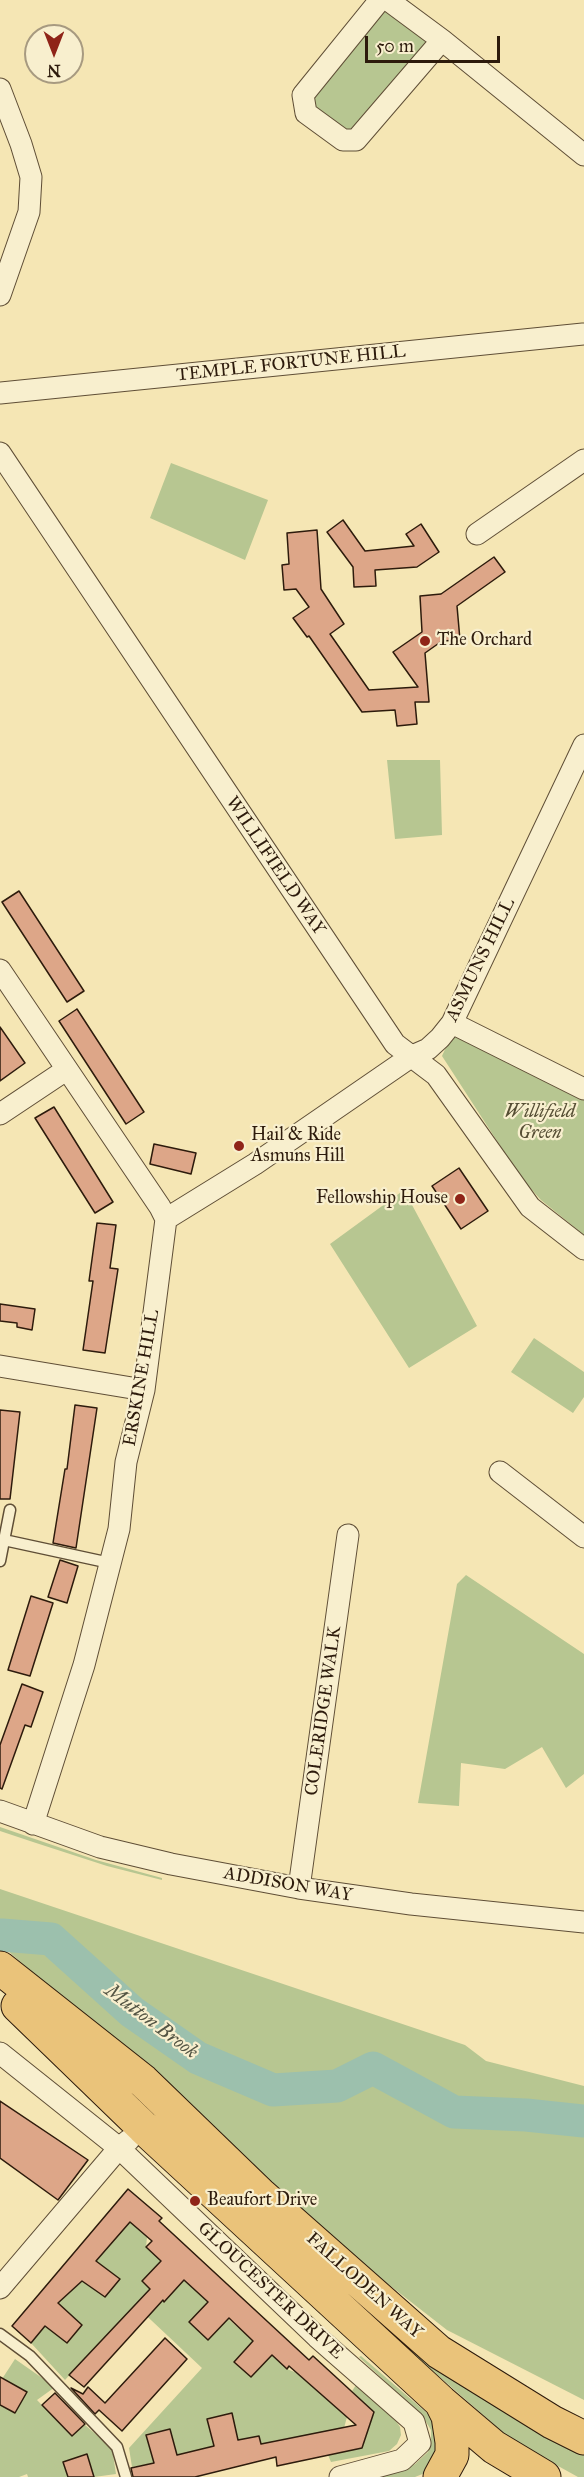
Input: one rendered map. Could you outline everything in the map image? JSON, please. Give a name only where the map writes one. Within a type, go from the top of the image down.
[{"type":"highway","name":"FALLODEN WAY","points":[[0,1968],[143,2081],[260,2194],[439,2352],[541,2415],[584,2438]]},
{"type":"highway","name":"FALLODEN WAY","points":[[0,1988],[131,2138],[494,2447],[543,2477]]},
{"type":"highway","points":[[131,2138],[165,2103]]},
{"type":"highway","points":[[440,2477],[452,2455],[448,2416],[441,2402]]},
{"type":"street","points":[[380,0],[303,95],[306,113],[343,140],[356,140],[442,40]]},
{"type":"street","points":[[388,0],[442,40],[584,155]]},
{"type":"street","points":[[0,89],[31,177],[29,212],[0,295]]},
{"type":"street","name":"TEMPLE FORTUNE HILL","points":[[0,393],[584,332]]},
{"type":"street","name":"WILLIFIELD WAY","points":[[0,453],[395,1044],[436,1075],[530,1207],[584,1249]]},
{"type":"street","points":[[477,534],[584,460]]},
{"type":"street","name":"ASMUNS HILL","points":[[166,1219],[255,1164],[412,1056],[428,1049],[452,1023],[584,745]]},
{"type":"street","points":[[0,970],[166,1219]]},
{"type":"street","points":[[452,1023],[584,1089]]},
{"type":"street","points":[[0,1114],[66,1070]]},
{"type":"street","name":"ERSKINE HILL","points":[[33,1824],[84,1665],[118,1529],[126,1462],[144,1390],[166,1219]]},
{"type":"street","points":[[0,1366],[144,1390]]},
{"type":"street","points":[[500,1472],[584,1537]]},
{"type":"street","name":"COLERIDGE WALK","points":[[299,1888],[348,1535]]},
{"type":"street","name":"ADDISON WAY","points":[[0,1811],[100,1847],[171,1864],[299,1888],[411,1904],[583,1920]]},
{"type":"street","name":"GLOUCESTER DRIVE","points":[[0,2053],[131,2138],[317,2337],[414,2422],[420,2443],[402,2460],[340,2477]]},
{"type":"street","points":[[0,2288],[131,2138]]},
{"type":"lane","points":[[0,1561],[10,1510]]},
{"type":"lane","points":[[4,1540],[110,1563]]},
{"type":"lane","points":[[0,2334],[30,2356],[117,2447],[126,2477]]},
{"type":"green space","points":[[380,0],[442,40],[343,140],[303,95]]},
{"type":"green space","points":[[171,463],[268,500],[245,560],[150,518]]},
{"type":"green space","points":[[387,760],[440,760],[442,835],[395,839]]},
{"type":"green space","name":"Willifield Green","points":[[452,1034],[584,1095],[584,1235],[541,1200],[521,1178],[442,1056]]},
{"type":"green space","points":[[404,1190],[477,1326],[409,1368],[330,1244]]},
{"type":"green space","points":[[534,1338],[584,1372],[584,1397],[573,1413],[511,1372]]},
{"type":"green space","points":[[466,1575],[584,1654],[584,1774],[566,1788],[542,1747],[505,1769],[461,1763],[459,1806],[418,1803],[457,1584]]},
{"type":"green space","points":[[0,1827],[96,1860],[162,1878],[162,1880],[107,1866],[33,1842],[0,1831]]},
{"type":"green space","points":[[0,1889],[465,2045],[486,2061],[584,2086],[584,2400],[447,2330],[311,2224],[165,2088],[0,1944]]},
{"type":"green space","points":[[130,2222],[147,2237],[146,2247],[161,2261],[142,2282],[164,2301],[184,2280],[253,2341],[234,2362],[251,2377],[272,2355],[287,2369],[297,2373],[347,2417],[344,2428],[273,2441],[276,2457],[265,2460],[259,2436],[238,2440],[231,2413],[207,2419],[214,2446],[177,2455],[170,2429],[146,2434],[154,2463],[132,2467],[129,2448],[202,2368],[135,2305],[65,2380],[31,2343],[45,2326],[68,2343],[82,2325],[58,2303],[82,2281],[105,2297],[120,2279],[96,2261]]},
{"type":"green space","points":[[397,2334],[584,2450],[584,2477],[578,2477],[513,2441],[395,2338]]},
{"type":"green space","points":[[361,2356],[434,2419],[441,2454],[425,2473],[415,2477],[367,2477],[406,2469],[415,2464],[428,2452],[431,2430],[423,2417],[359,2357]]},
{"type":"green space","points":[[15,2359],[55,2387],[37,2400],[72,2436],[85,2425],[112,2448],[116,2474],[94,2477],[87,2454],[68,2477],[28,2477],[27,2474],[19,2477],[0,2477],[0,2405],[15,2412],[2,2379]]},
{"type":"green space","points":[[356,2385],[394,2418],[400,2427],[401,2435],[397,2444],[389,2451],[331,2462],[328,2455],[362,2448],[374,2412],[352,2391]]},
{"type":"building","points":[[343,520],[365,551],[414,546],[406,534],[421,524],[439,552],[417,567],[375,570],[376,586],[354,587],[353,567],[327,532]]},
{"type":"building","name":"The Orchard","points":[[317,530],[321,589],[344,624],[330,634],[369,690],[418,687],[393,652],[422,632],[420,596],[441,594],[494,557],[505,572],[457,606],[460,640],[442,641],[425,653],[429,702],[415,702],[417,724],[397,726],[395,710],[362,712],[309,636],[307,637],[293,618],[309,607],[296,589],[284,590],[282,565],[289,564],[287,533]]},
{"type":"building","points":[[19,891],[84,991],[67,1002],[2,902]]},
{"type":"building","points":[[77,1009],[144,1112],[126,1124],[59,1021]]},
{"type":"building","points":[[0,1027],[25,1063],[0,1081]]},
{"type":"building","points":[[54,1107],[113,1202],[95,1213],[35,1118]]},
{"type":"building","points":[[154,1144],[196,1153],[191,1174],[150,1164]]},
{"type":"building","name":"Fellowship House","points":[[459,1168],[488,1211],[461,1229],[432,1186]]},
{"type":"building","points":[[97,1223],[116,1225],[110,1268],[118,1269],[105,1353],[83,1350],[93,1281],[89,1281]]},
{"type":"building","points":[[0,1304],[35,1309],[32,1330],[17,1327],[17,1323],[0,1321]]},
{"type":"building","points":[[75,1405],[97,1408],[76,1548],[53,1543],[65,1469],[67,1469]]},
{"type":"building","points":[[0,1410],[20,1412],[10,1499],[0,1499]]},
{"type":"building","points":[[60,1560],[78,1566],[67,1603],[48,1597]]},
{"type":"building","points":[[31,1596],[53,1603],[30,1676],[8,1670]]},
{"type":"building","points":[[22,1684],[43,1692],[31,1727],[25,1725],[2,1789],[0,1788],[0,1745]]},
{"type":"building","points":[[0,2101],[88,2160],[58,2200],[0,2158]]},
{"type":"building","points":[[128,2189],[162,2218],[159,2221],[309,2360],[313,2356],[374,2412],[362,2448],[277,2466],[276,2457],[195,2477],[133,2477],[131,2468],[154,2463],[146,2435],[170,2429],[177,2455],[214,2446],[207,2419],[232,2413],[238,2440],[259,2436],[261,2444],[356,2425],[289,2366],[287,2369],[272,2355],[251,2377],[234,2362],[253,2341],[229,2318],[208,2340],[189,2322],[208,2302],[184,2280],[84,2387],[69,2375],[150,2289],[142,2281],[161,2261],[146,2247],[152,2241],[130,2222],[96,2261],[120,2279],[105,2297],[82,2281],[58,2303],[82,2325],[67,2343],[45,2326],[31,2343],[12,2326]]},
{"type":"building","points":[[165,2338],[187,2359],[122,2431],[99,2410],[95,2414],[71,2388],[83,2394],[88,2387],[105,2403]]},
{"type":"building","points":[[0,2377],[27,2392],[15,2413],[0,2405]]},
{"type":"building","points":[[55,2393],[85,2424],[72,2436],[42,2405]]},
{"type":"building","points":[[87,2454],[94,2477],[68,2477],[63,2462]]},
{"type":"waterway","name":"Mutton Brook","points":[[2,1935],[51,1939],[132,2012],[198,2058],[273,2090],[337,2086],[373,2068],[454,2112],[526,2115],[584,2121]]},
{"type":"place","name":"The Orchard","points":[[425,641]]},
{"type":"place","name":"Hail & Ride Asmuns Hill","points":[[239,1146]]},
{"type":"place","name":"Fellowship House","points":[[460,1199]]},
{"type":"place","name":"Beaufort Drive","points":[[195,2201]]}]
